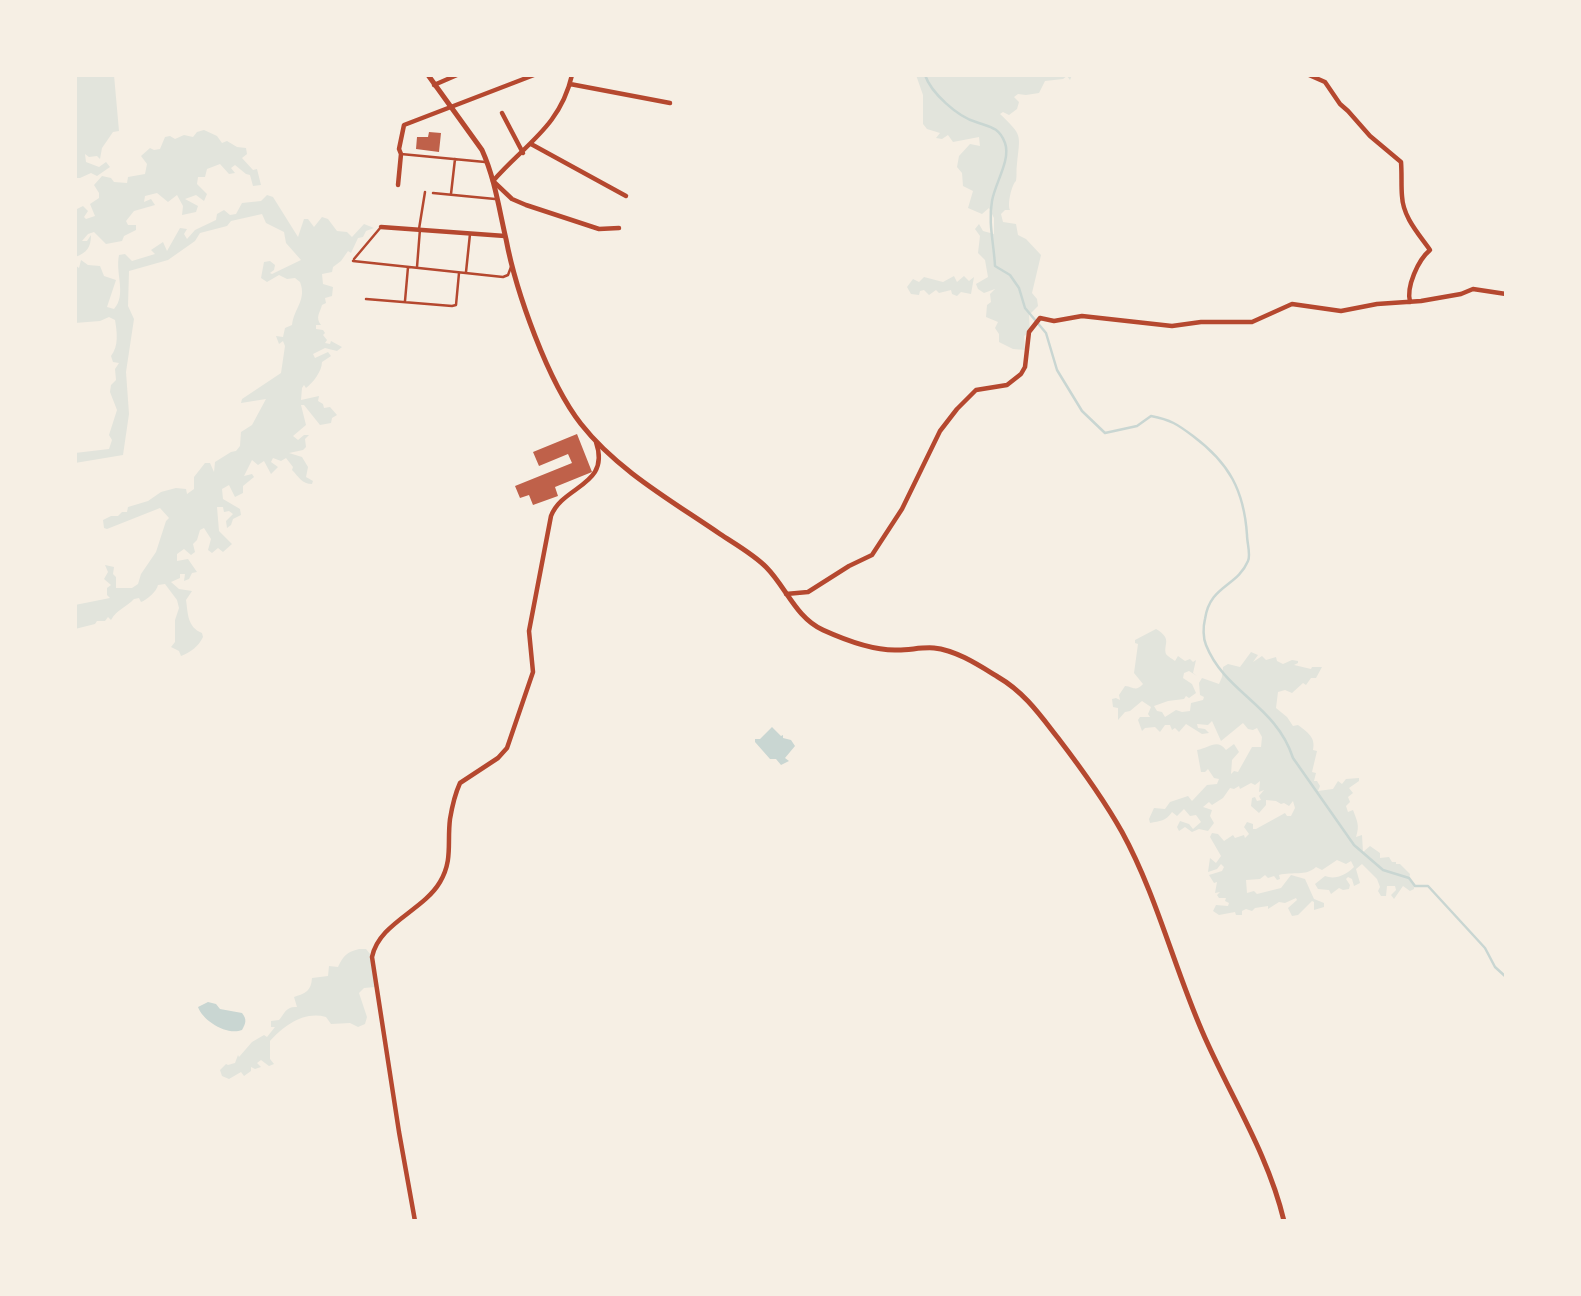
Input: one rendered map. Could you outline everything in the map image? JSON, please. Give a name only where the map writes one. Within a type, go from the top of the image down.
[{"type":"street","points":[[428,75],[482,150],[488,163],[522,298],[556,383],[577,419],[596,442],[645,482],[765,566],[800,613],[819,629],[867,646],[894,651],[934,648],[959,655],[1003,679],[1030,702],[1076,761],[1122,833],[1142,877],[1202,1031],[1265,1163],[1284,1221]]},
{"type":"street","points":[[434,85],[457,75]]},
{"type":"street","points":[[398,185],[401,154],[399,149],[404,125],[534,75]]},
{"type":"street","points":[[494,181],[554,118],[572,75]]},
{"type":"street","points":[[1309,75],[1325,82],[1340,104],[1370,136],[1401,162],[1402,199],[1412,226],[1430,250],[1416,272],[1410,302]]},
{"type":"street","points":[[570,84],[670,103]]},
{"type":"street","points":[[502,113],[523,153]]},
{"type":"street","points":[[531,144],[626,196]]},
{"type":"street","points":[[494,181],[512,199],[526,205],[599,229],[619,228]]},
{"type":"street","points":[[381,227],[505,236]]},
{"type":"street","points":[[786,594],[808,592],[872,555],[902,509],[940,431],[957,409],[976,390],[1007,385],[1026,367],[1029,332],[1040,318],[1054,321],[1082,316],[1172,326],[1201,322],[1252,322],[1292,304],[1341,311],[1461,294],[1473,289],[1506,294]]},
{"type":"street","points":[[415,1221],[372,957],[374,947],[380,937],[428,897],[440,883],[450,860],[450,820],[460,783],[498,758],[507,748],[533,672],[529,631],[551,516],[554,508],[592,476],[600,464],[596,442]]},
{"type":"lane","points":[[401,154],[488,163]]},
{"type":"lane","points":[[452,194],[455,159]]},
{"type":"lane","points":[[417,268],[425,192]]},
{"type":"lane","points":[[433,192],[499,200]]},
{"type":"lane","points":[[381,227],[353,261],[503,276],[508,275],[512,264]]},
{"type":"lane","points":[[466,272],[470,234]]},
{"type":"lane","points":[[405,302],[408,267]]},
{"type":"lane","points":[[366,299],[452,306],[456,304],[459,272]]},
{"type":"shaded area","points":[[75,75],[114,75],[119,131],[113,132],[102,148],[100,159],[85,154],[86,162],[99,167],[106,162],[110,167],[97,176],[91,173],[75,178]]},
{"type":"shaded area","points":[[916,75],[1072,75],[1070,80],[1067,76],[1045,81],[1039,93],[1018,94],[1014,97],[1019,102],[1017,109],[1009,115],[1003,112],[1000,114],[1013,127],[1019,141],[1016,181],[1010,194],[1010,210],[1001,214],[1003,222],[1016,224],[1018,235],[1026,239],[1041,255],[1032,293],[1038,306],[1029,315],[1030,332],[1024,336],[1025,350],[1013,349],[999,342],[999,334],[995,328],[998,322],[986,317],[987,305],[991,302],[990,294],[995,289],[984,293],[976,284],[988,277],[985,260],[978,253],[980,236],[975,229],[979,224],[983,231],[994,234],[994,218],[989,208],[982,214],[968,208],[973,191],[963,186],[962,173],[957,167],[959,156],[970,144],[980,146],[979,137],[953,142],[948,135],[942,139],[936,138],[940,133],[927,129],[923,124],[923,95]]},
{"type":"shaded area","points":[[204,130],[217,136],[222,143],[227,141],[237,147],[246,148],[247,154],[242,158],[253,170],[257,169],[261,185],[253,186],[250,175],[235,165],[231,168],[235,173],[229,174],[220,164],[207,169],[205,177],[198,177],[197,184],[207,194],[204,201],[196,195],[185,199],[198,206],[196,212],[182,215],[183,206],[177,195],[168,202],[157,193],[145,196],[144,202],[151,199],[155,205],[134,211],[126,221],[128,225],[136,225],[136,230],[124,236],[122,241],[106,244],[94,232],[88,234],[82,241],[87,241],[91,235],[89,246],[83,254],[75,257],[75,210],[83,206],[88,211],[84,217],[86,219],[95,216],[90,204],[99,198],[94,185],[102,176],[111,178],[114,182],[127,183],[128,177],[145,174],[147,164],[141,156],[150,148],[160,149],[165,137],[193,137]]},
{"type":"shaded area","points":[[267,195],[273,197],[298,237],[304,219],[308,219],[314,227],[322,217],[328,219],[337,231],[347,232],[352,237],[364,224],[374,228],[358,238],[351,253],[348,251],[333,267],[332,272],[322,274],[323,284],[333,287],[332,296],[325,298],[326,303],[322,305],[318,317],[321,325],[316,325],[316,329],[325,333],[325,343],[330,344],[331,341],[342,347],[337,351],[325,348],[313,354],[315,358],[328,352],[331,356],[322,362],[319,373],[311,383],[306,388],[304,385],[301,400],[319,396],[318,401],[324,408],[330,407],[337,415],[332,418],[331,423],[320,425],[304,405],[301,405],[306,425],[293,436],[298,440],[309,435],[305,439],[306,447],[289,453],[302,457],[308,467],[306,477],[313,481],[312,484],[301,480],[286,458],[281,461],[273,458],[271,462],[278,467],[271,474],[264,461],[258,465],[252,460],[244,476],[252,474],[254,477],[243,486],[243,493],[235,497],[229,485],[222,489],[223,499],[240,509],[241,515],[233,519],[227,528],[226,521],[233,514],[224,512],[223,507],[217,507],[219,531],[232,544],[223,552],[218,548],[212,553],[208,550],[211,539],[204,528],[200,530],[193,544],[195,552],[191,555],[184,549],[177,554],[177,561],[188,559],[197,572],[184,581],[185,574],[180,574],[180,578],[171,582],[179,589],[192,591],[186,600],[188,615],[193,627],[202,633],[203,637],[191,651],[181,656],[179,651],[171,647],[175,642],[175,620],[179,608],[177,600],[165,584],[158,585],[149,597],[141,602],[139,598],[134,599],[111,620],[108,617],[105,621],[75,629],[75,605],[110,598],[107,588],[111,585],[104,579],[108,572],[105,565],[114,567],[116,588],[132,588],[138,584],[141,574],[156,552],[169,518],[160,508],[107,529],[104,528],[103,520],[127,512],[128,507],[148,501],[161,492],[176,488],[186,489],[187,494],[194,489],[194,477],[205,463],[210,463],[214,472],[215,462],[236,451],[240,446],[241,432],[252,425],[266,399],[241,403],[242,399],[281,373],[285,346],[283,341],[279,344],[276,336],[283,337],[285,328],[292,325],[302,288],[295,278],[287,279],[279,275],[267,282],[261,278],[264,262],[270,261],[275,265],[270,273],[272,274],[301,260],[286,243],[284,232],[266,223],[262,214],[231,221],[227,226],[200,233],[195,241],[168,260],[129,271],[128,306],[134,319],[126,372],[129,414],[123,455],[75,463],[75,453],[109,449],[112,440],[109,435],[117,410],[110,392],[111,385],[116,380],[115,369],[119,363],[113,362],[111,356],[117,334],[115,320],[109,317],[100,321],[75,323],[75,265],[79,268],[81,260],[88,265],[100,266],[104,276],[116,280],[107,307],[114,309],[120,297],[119,255],[125,254],[132,261],[155,254],[151,250],[163,242],[167,251],[180,228],[187,229],[184,234],[187,239],[195,230],[216,220],[217,214],[224,210],[230,215],[236,214],[242,203],[261,201]]},
{"type":"shaded area","points":[[954,276],[957,282],[964,276],[969,281],[974,277],[971,294],[961,292],[957,296],[952,294],[951,290],[939,293],[936,290],[929,295],[924,290],[920,291],[919,295],[911,294],[907,287],[913,279],[919,282],[924,277],[943,282]]},
{"type":"shaded area","points":[[1156,629],[1166,639],[1165,650],[1168,656],[1175,661],[1178,656],[1185,661],[1196,660],[1193,673],[1197,676],[1189,671],[1184,673],[1183,678],[1192,684],[1196,693],[1189,698],[1186,696],[1184,699],[1154,706],[1165,717],[1176,710],[1190,711],[1191,703],[1203,700],[1199,683],[1202,678],[1219,684],[1223,667],[1228,664],[1240,667],[1251,652],[1258,655],[1253,662],[1262,656],[1266,660],[1276,657],[1277,661],[1283,664],[1292,660],[1298,661],[1294,665],[1311,669],[1322,667],[1316,678],[1311,678],[1306,685],[1303,683],[1292,693],[1285,690],[1278,692],[1276,708],[1293,726],[1298,725],[1312,738],[1313,750],[1317,751],[1312,772],[1316,773],[1314,781],[1320,786],[1318,791],[1333,789],[1338,781],[1342,784],[1346,779],[1359,778],[1359,781],[1349,788],[1353,793],[1348,797],[1350,802],[1346,806],[1348,812],[1353,810],[1356,817],[1356,837],[1362,835],[1363,852],[1370,846],[1380,853],[1380,858],[1389,857],[1392,862],[1400,864],[1410,874],[1409,880],[1414,884],[1414,889],[1410,891],[1403,886],[1394,899],[1391,895],[1396,890],[1395,886],[1387,886],[1386,896],[1381,896],[1377,879],[1362,864],[1356,869],[1360,883],[1354,886],[1352,879],[1348,877],[1346,879],[1350,885],[1349,889],[1339,888],[1331,894],[1329,890],[1318,889],[1315,884],[1325,876],[1340,876],[1354,867],[1351,861],[1346,864],[1337,860],[1322,870],[1316,867],[1303,873],[1279,875],[1280,879],[1277,880],[1274,876],[1268,878],[1265,875],[1260,879],[1246,880],[1247,893],[1254,891],[1257,894],[1281,888],[1291,875],[1305,879],[1314,899],[1324,903],[1324,907],[1314,910],[1312,901],[1298,915],[1292,916],[1288,908],[1296,898],[1285,903],[1279,902],[1268,909],[1268,906],[1252,911],[1246,909],[1242,911],[1242,915],[1236,915],[1235,912],[1219,915],[1213,911],[1216,905],[1228,906],[1229,903],[1225,901],[1226,898],[1219,898],[1217,895],[1220,892],[1215,893],[1217,882],[1214,883],[1209,875],[1222,871],[1224,867],[1221,864],[1217,869],[1208,872],[1210,858],[1216,863],[1221,856],[1210,837],[1212,833],[1218,834],[1224,841],[1233,835],[1235,838],[1244,835],[1245,838],[1249,834],[1244,827],[1247,822],[1253,824],[1253,829],[1256,829],[1285,813],[1291,816],[1295,808],[1293,801],[1289,806],[1266,800],[1266,805],[1259,813],[1251,806],[1252,798],[1261,800],[1259,796],[1264,790],[1259,792],[1260,781],[1240,789],[1239,786],[1230,788],[1223,798],[1203,807],[1212,810],[1210,816],[1214,823],[1208,831],[1199,829],[1192,832],[1185,827],[1179,831],[1177,827],[1180,821],[1189,824],[1193,829],[1201,822],[1196,815],[1190,816],[1184,809],[1177,816],[1172,812],[1165,819],[1150,823],[1154,808],[1165,809],[1170,802],[1188,796],[1192,801],[1207,785],[1217,784],[1219,779],[1214,778],[1208,769],[1201,772],[1197,750],[1216,744],[1226,750],[1234,744],[1239,752],[1232,760],[1231,774],[1238,772],[1252,747],[1261,747],[1262,737],[1257,728],[1248,729],[1243,723],[1221,741],[1212,721],[1208,725],[1197,724],[1198,728],[1209,733],[1202,734],[1186,724],[1179,732],[1175,728],[1172,730],[1170,725],[1165,725],[1160,732],[1155,727],[1142,731],[1138,720],[1140,717],[1150,717],[1148,714],[1151,707],[1142,701],[1118,720],[1118,708],[1113,707],[1112,699],[1120,700],[1119,695],[1125,686],[1136,688],[1143,684],[1134,673],[1138,644],[1135,640]]},
{"type":"shaded area","points":[[772,727],[795,746],[785,758],[789,761],[781,765],[776,759],[770,759],[755,742],[755,739],[760,739]]},
{"type":"shaded area","points":[[366,949],[370,954],[375,987],[364,988],[359,993],[367,1017],[365,1024],[358,1027],[350,1023],[331,1024],[326,1017],[303,1018],[289,1025],[270,1041],[270,1059],[274,1064],[269,1066],[261,1060],[257,1063],[261,1067],[251,1067],[251,1071],[244,1076],[241,1072],[229,1079],[222,1076],[220,1070],[226,1064],[235,1063],[238,1055],[239,1057],[252,1042],[264,1035],[267,1037],[275,1027],[271,1027],[271,1021],[279,1020],[288,1009],[297,1007],[294,997],[307,991],[312,978],[328,976],[329,966],[338,967],[346,955]]},
{"type":"shaded area","points":[[208,1002],[216,1004],[220,1009],[242,1013],[245,1021],[242,1030],[230,1031],[210,1022],[198,1007]]},
{"type":"building","points":[[429,132],[441,133],[439,152],[416,149],[417,137],[428,137]]},
{"type":"building","points":[[577,434],[592,472],[555,487],[558,496],[533,505],[529,495],[520,498],[515,486],[572,463],[568,454],[539,466],[533,452]]},
{"type":"waterway","points":[[925,75],[933,89],[954,110],[994,128],[1003,138],[1006,157],[991,209],[995,266],[1010,275],[1019,288],[1025,308],[1046,333],[1057,370],[1082,411],[1105,433],[1137,426],[1151,416],[1174,423],[1206,446],[1225,467],[1238,491],[1245,519],[1249,556],[1243,570],[1212,599],[1208,608],[1204,636],[1214,661],[1275,725],[1293,758],[1354,845],[1383,870],[1409,878],[1415,886],[1428,886],[1485,948],[1495,967],[1506,977]]}]
